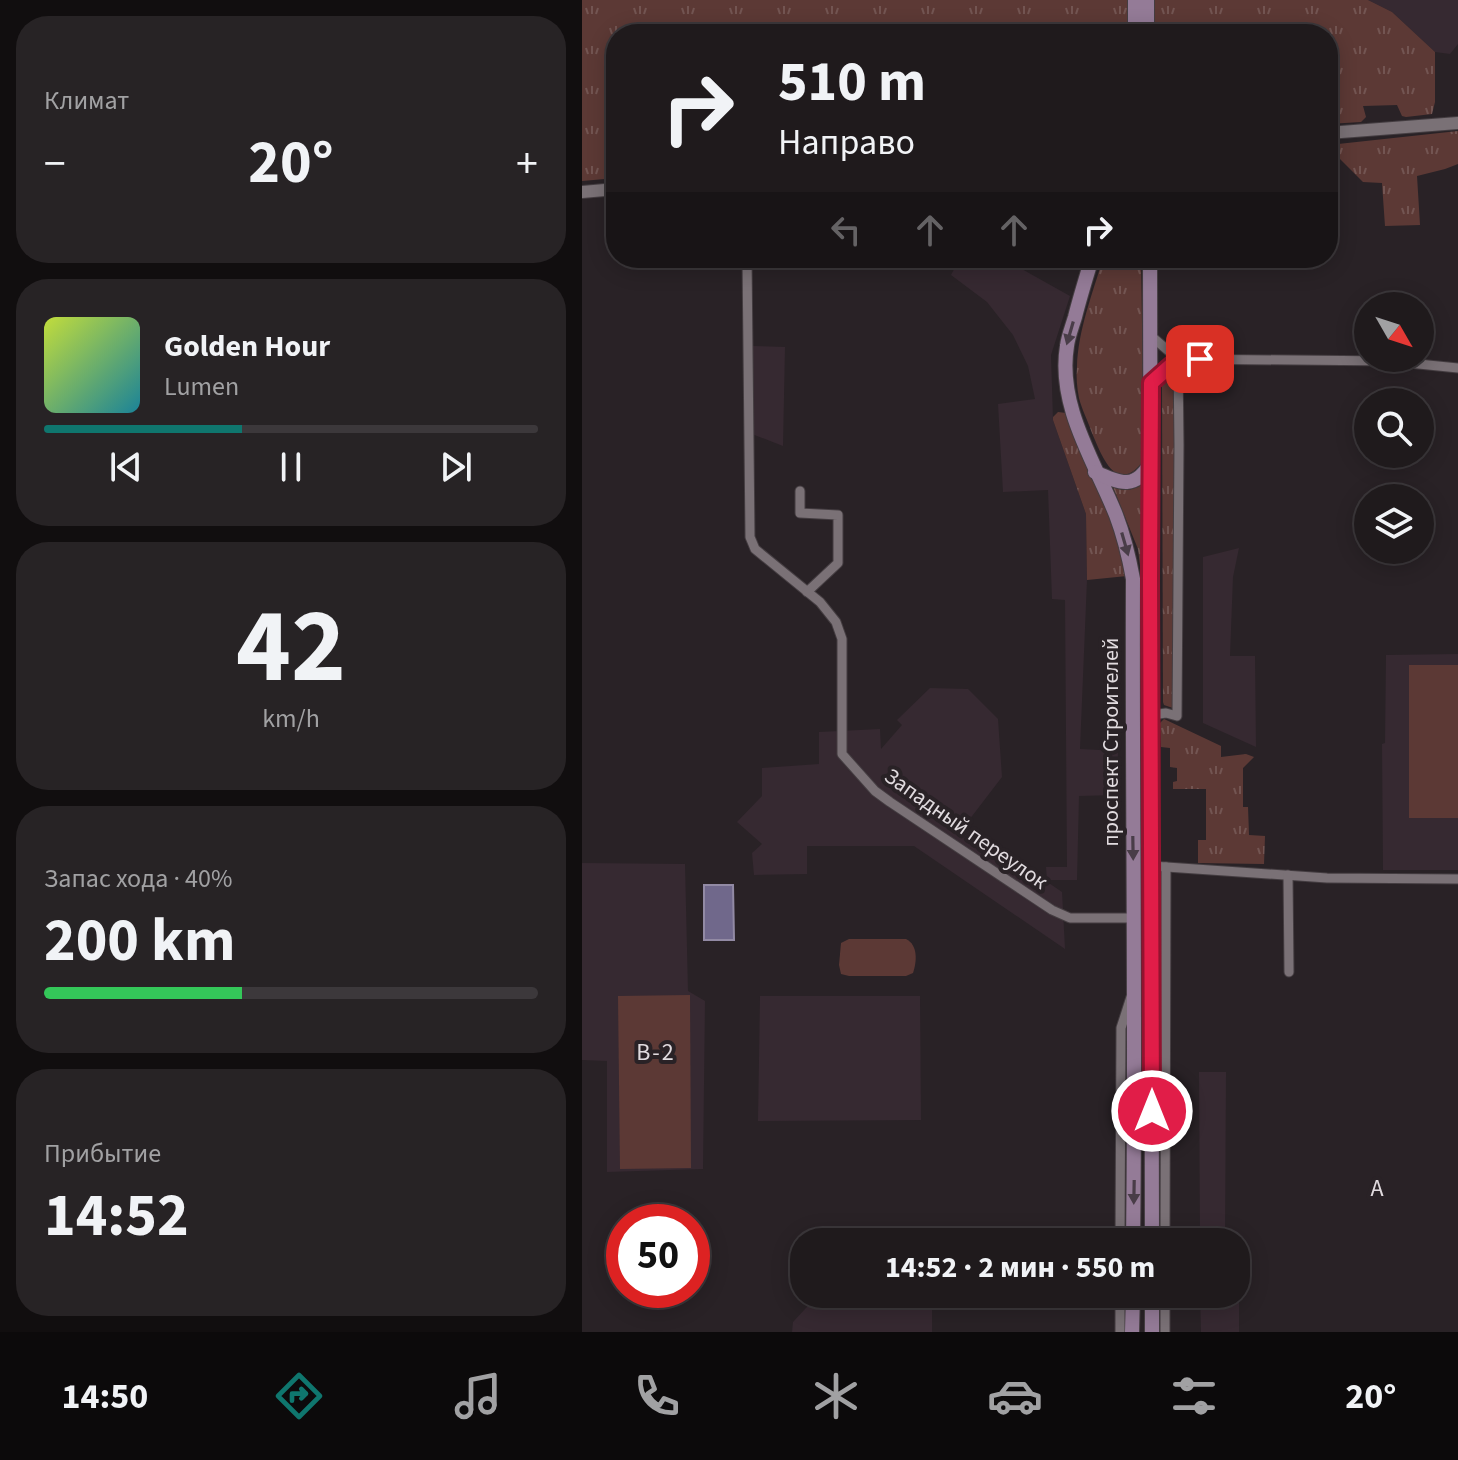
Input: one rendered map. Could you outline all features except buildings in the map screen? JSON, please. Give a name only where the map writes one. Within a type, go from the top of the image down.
[{"type":"main road","points":[[1135,0],[1135,24]]},
{"type":"main road","points":[[1147,0],[1147,24]]},
{"type":"main road","name":"проспект Строителей","points":[[1089,268],[1066,347],[1066,376],[1072,407],[1095,472],[1115,512],[1128,548],[1133,579],[1133,1228]]},
{"type":"main road","name":"проспект Строителей","points":[[1150,268],[1152,715],[1159,866],[1152,1228]]},
{"type":"main road","points":[[1095,472],[1113,480],[1130,482],[1143,477],[1151,461]]},
{"type":"main road","points":[[1132,1332],[1133,1308]]},
{"type":"main road","points":[[1152,1308],[1152,1332]]},
{"type":"street","points":[[1338,132],[1458,123]]},
{"type":"street","points":[[582,192],[606,190]]},
{"type":"street","name":"Западный переулок","points":[[747,268],[750,537],[755,549],[820,602],[836,622],[842,639],[842,754],[875,791],[899,809],[1052,910],[1070,918],[1134,918]]},
{"type":"street","points":[[1151,336],[1178,359],[1389,361],[1458,368]]},
{"type":"street","points":[[1151,383],[1178,359]]},
{"type":"street","points":[[1152,715],[1166,713],[1177,716],[1178,359]]},
{"type":"street","points":[[800,491],[800,513],[838,515],[838,563],[807,592]]},
{"type":"street","points":[[1165,1228],[1159,866],[1378,879],[1458,879]]},
{"type":"street","points":[[1288,875],[1289,972]]},
{"type":"street","points":[[1120,1228],[1121,1028],[1135,982]]},
{"type":"street","points":[[1120,1308],[1120,1332]]},
{"type":"street","points":[[1165,1308],[1165,1332]]},
{"type":"shaded area","points":[[1368,0],[1458,0],[1458,44],[1450,54],[1435,52],[1392,12]]},
{"type":"shaded area","points":[[955,268],[1020,268],[1070,296],[1051,355],[1053,420],[1086,514],[1087,580],[1080,749],[1118,751],[1117,795],[1079,796],[1077,880],[1047,880],[1046,867],[1067,867],[1065,600],[1052,599],[1048,490],[1003,492],[998,404],[1035,399],[1028,366],[1013,335],[987,302],[951,275]]},
{"type":"shaded area","points":[[752,346],[785,347],[783,446],[752,434]]},
{"type":"shaded area","points":[[1239,548],[1233,577],[1230,656],[1255,656],[1256,747],[1203,723],[1203,557]]},
{"type":"shaded area","points":[[1458,654],[1458,870],[1383,870],[1382,744],[1385,743],[1386,655]]},
{"type":"shaded area","points":[[930,688],[968,689],[998,719],[1002,777],[966,824],[951,816],[1062,892],[1065,949],[914,846],[807,846],[807,874],[754,875],[752,853],[762,844],[737,822],[762,796],[762,768],[819,764],[819,732],[880,729],[881,749],[902,725],[897,720]]},
{"type":"shaded area","points":[[582,863],[685,864],[688,991],[705,1001],[703,1169],[607,1172],[607,1061],[582,1060]]},
{"type":"shaded area","points":[[704,885],[733,885],[734,940],[704,940]]},
{"type":"shaded area","points":[[760,996],[920,996],[921,1120],[758,1121]]},
{"type":"shaded area","points":[[1199,1072],[1226,1072],[1225,1228],[1200,1228]]},
{"type":"shaded area","points":[[806,1308],[932,1308],[932,1332],[792,1332],[793,1322]]},
{"type":"shaded area","points":[[1200,1308],[1239,1308],[1239,1332],[1201,1332]]},
{"type":"green space","points":[[582,0],[1129,0],[1129,24],[606,24],[606,179],[582,181]]},
{"type":"green space","points":[[1155,0],[1368,0],[1392,12],[1435,52],[1435,102],[1432,114],[1406,117],[1402,116],[1397,105],[1363,106],[1366,117],[1361,122],[1338,123],[1338,24],[1155,24]]},
{"type":"green space","points":[[1458,131],[1458,164],[1417,176],[1420,225],[1385,226],[1382,183],[1363,182],[1338,157],[1338,144]]},
{"type":"green space","points":[[1100,268],[1141,268],[1144,460],[1125,475],[1118,474],[1105,461],[1079,398],[1078,353]]},
{"type":"green space","points":[[1170,373],[1175,374],[1176,378],[1173,708],[1163,702],[1162,383]]},
{"type":"green space","points":[[1058,412],[1070,417],[1122,547],[1127,576],[1087,580],[1086,514],[1053,420]]},
{"type":"green space","points":[[1146,483],[1146,573],[1141,574],[1138,549],[1113,487],[1130,490]]},
{"type":"green space","points":[[1409,665],[1458,665],[1458,818],[1409,818]]},
{"type":"green space","points":[[1164,719],[1221,746],[1221,757],[1246,754],[1254,757],[1243,768],[1243,807],[1248,807],[1249,835],[1265,836],[1264,864],[1198,863],[1198,840],[1206,840],[1206,789],[1173,789],[1173,782],[1177,781],[1177,768],[1170,767],[1170,748],[1161,747],[1160,723]]},
{"type":"green space","points":[[849,939],[906,939],[913,945],[916,954],[913,973],[906,976],[841,974],[841,943]]},
{"type":"green space","points":[[690,995],[691,1168],[620,1169],[618,996]]},
{"type":"district","name":"В-2","points":[[656,1052]]},
{"type":"district","name":"А","points":[[1378,1188]]},
{"type":"route","points":[[1152,1111],[1151,383],[1178,359],[1200,359]]}]
